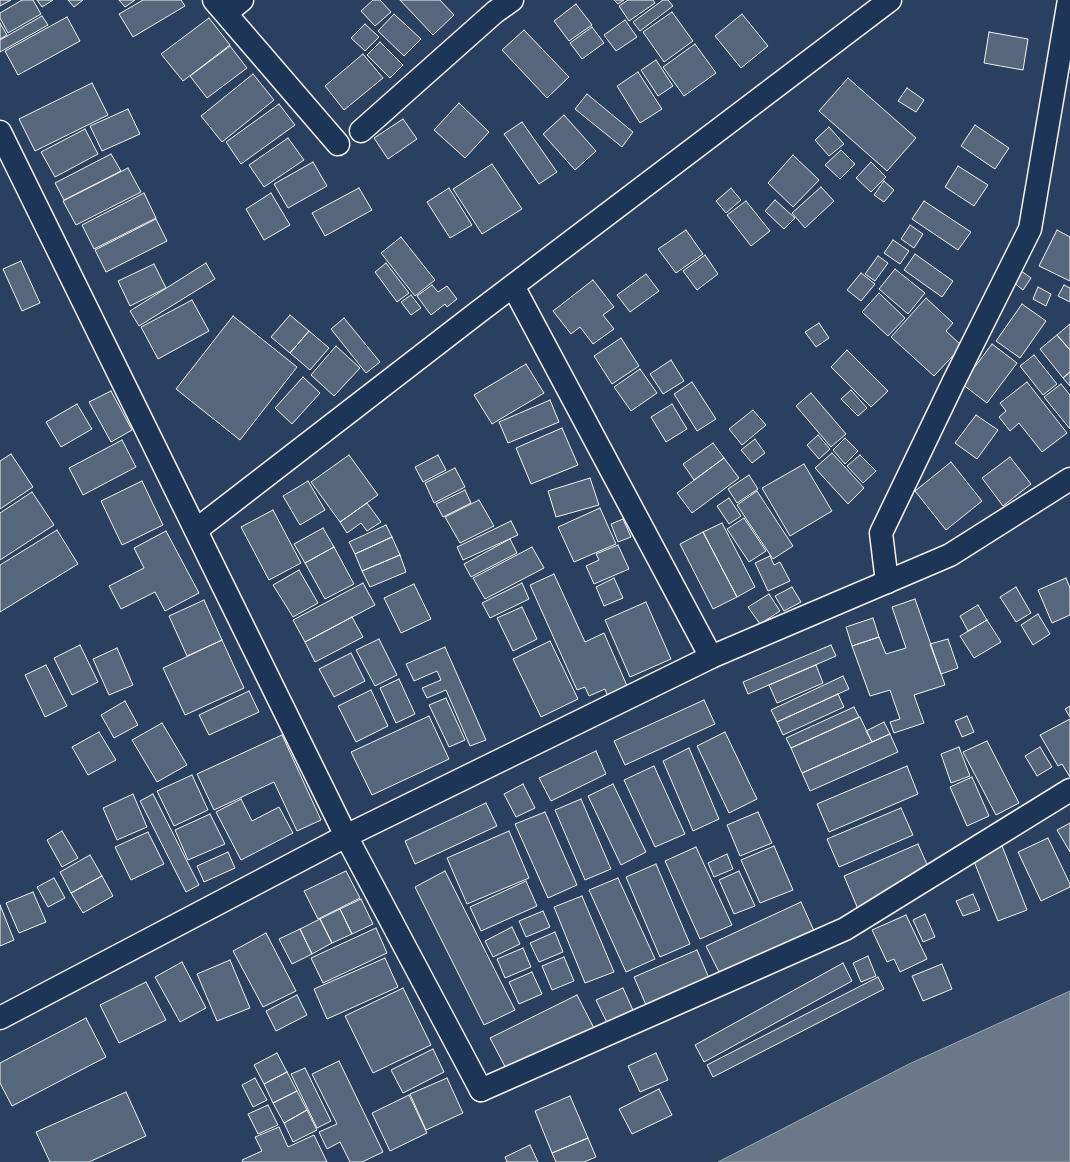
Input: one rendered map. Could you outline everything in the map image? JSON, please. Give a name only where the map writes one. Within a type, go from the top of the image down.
[{"type":"street","points":[[361,131],[495,12],[512,0]]},
{"type":"street","points":[[196,530],[513,286],[890,0]]},
{"type":"street","points":[[887,582],[881,533],[954,381],[1030,229],[1069,0]]},
{"type":"street","points":[[227,4],[338,144]]},
{"type":"street","points":[[0,132],[346,836],[481,1090],[845,929],[1070,790]]},
{"type":"street","points":[[513,286],[711,657]]},
{"type":"street","points":[[0,1018],[346,836],[711,657],[950,555],[1070,479]]},
{"type":"water","points":[[1070,991],[1070,1162],[718,1162],[909,1064]]},
{"type":"building","points":[[0,0],[11,0],[0,6]]},
{"type":"building","points":[[22,0],[33,0],[41,14],[8,33],[0,18],[0,13]]},
{"type":"building","points":[[37,0],[53,0],[42,7]]},
{"type":"building","points":[[68,0],[83,0],[74,7]]},
{"type":"building","points":[[119,0],[135,0],[125,7]]},
{"type":"building","points":[[143,0],[181,0],[185,6],[133,37],[119,14]]},
{"type":"building","points":[[373,0],[380,0],[391,12],[375,26],[361,11]]},
{"type":"building","points":[[400,0],[440,0],[454,15],[433,35]]},
{"type":"building","points":[[614,0],[624,0],[618,4]]},
{"type":"building","points":[[628,0],[653,0],[655,3],[629,21],[619,6]]},
{"type":"building","points":[[663,0],[668,0],[673,6],[640,31],[633,22]]},
{"type":"building","points":[[576,4],[592,25],[569,41],[554,21]]},
{"type":"building","points":[[672,12],[693,41],[664,62],[643,32]]},
{"type":"building","points":[[394,14],[421,39],[404,56],[378,31]]},
{"type":"building","points":[[742,14],[768,46],[741,68],[715,36]]},
{"type":"building","points":[[42,16],[48,25],[0,52],[0,40]]},
{"type":"building","points":[[67,17],[80,41],[18,75],[5,51]]},
{"type":"building","points":[[209,18],[230,45],[183,81],[161,54]]},
{"type":"building","points":[[625,20],[637,37],[616,51],[604,35]]},
{"type":"building","points":[[0,23],[7,35],[0,39]]},
{"type":"building","points":[[365,24],[379,37],[365,51],[351,38]]},
{"type":"building","points":[[592,27],[604,43],[582,59],[570,43]]},
{"type":"building","points":[[524,30],[569,77],[547,98],[502,50]]},
{"type":"building","points":[[989,32],[1028,39],[1023,70],[984,63]]},
{"type":"building","points":[[380,42],[403,65],[390,78],[367,55]]},
{"type":"building","points":[[695,44],[716,73],[684,96],[663,67]]},
{"type":"building","points":[[230,46],[247,68],[207,98],[190,76]]},
{"type":"building","points":[[363,54],[383,78],[344,110],[325,86]]},
{"type":"building","points":[[656,60],[673,86],[658,96],[641,70]]},
{"type":"building","points":[[638,72],[662,109],[640,123],[617,86]]},
{"type":"building","points":[[253,74],[274,100],[222,142],[201,116]]},
{"type":"building","points":[[848,78],[916,138],[887,171],[819,111]]},
{"type":"building","points":[[92,83],[108,115],[35,151],[19,119]]},
{"type":"building","points":[[907,88],[924,100],[916,112],[898,101]]},
{"type":"building","points":[[587,94],[633,132],[622,147],[575,109]]},
{"type":"building","points":[[459,103],[489,132],[465,158],[434,130]]},
{"type":"building","points":[[279,104],[295,125],[241,164],[226,142]]},
{"type":"building","points":[[128,109],[140,134],[102,151],[90,126]]},
{"type":"building","points":[[564,115],[596,151],[575,170],[543,134]]},
{"type":"building","points":[[403,119],[417,139],[388,159],[374,138]]},
{"type":"building","points":[[522,122],[557,172],[539,184],[504,134]]},
{"type":"building","points":[[975,125],[1009,148],[995,169],[961,146]]},
{"type":"building","points":[[829,127],[844,144],[829,156],[815,140]]},
{"type":"building","points":[[85,129],[98,154],[55,177],[41,152]]},
{"type":"building","points":[[288,138],[304,160],[264,187],[249,165]]},
{"type":"building","points":[[841,150],[855,164],[840,179],[825,165]]},
{"type":"building","points":[[111,154],[121,171],[64,200],[55,183]]},
{"type":"building","points":[[793,155],[819,180],[793,207],[768,183]]},
{"type":"building","points":[[313,162],[327,186],[288,208],[274,184]]},
{"type":"building","points":[[871,162],[886,177],[871,192],[856,178]]},
{"type":"building","points":[[492,164],[522,209],[482,234],[453,189]]},
{"type":"building","points":[[958,166],[988,185],[974,206],[945,187]]},
{"type":"building","points":[[128,168],[141,192],[76,225],[63,201]]},
{"type":"building","points":[[884,181],[894,190],[884,202],[874,195]]},
{"type":"building","points":[[821,187],[834,201],[805,228],[792,213]]},
{"type":"building","points":[[359,188],[372,210],[325,236],[312,213]]},
{"type":"building","points":[[449,188],[472,225],[450,238],[427,202]]},
{"type":"building","points":[[731,188],[741,200],[726,213],[716,201]]},
{"type":"building","points":[[144,193],[156,218],[94,249],[82,225]]},
{"type":"building","points":[[271,193],[290,225],[264,240],[246,209]]},
{"type":"building","points":[[775,200],[795,218],[784,229],[765,211]]},
{"type":"building","points":[[746,201],[770,231],[751,246],[727,215]]},
{"type":"building","points":[[924,201],[971,232],[958,250],[912,219]]},
{"type":"building","points":[[156,219],[167,241],[106,272],[95,250]]},
{"type":"building","points":[[910,225],[923,234],[914,248],[901,239]]},
{"type":"building","points":[[686,230],[703,254],[676,273],[658,249]]},
{"type":"building","points":[[1057,230],[1070,237],[1070,281],[1039,266]]},
{"type":"building","points":[[401,237],[435,280],[415,296],[381,253]]},
{"type":"building","points":[[893,240],[909,251],[900,264],[884,253]]},
{"type":"building","points":[[915,254],[953,281],[942,297],[904,270]]},
{"type":"building","points":[[705,255],[718,274],[697,290],[683,271]]},
{"type":"building","points":[[878,256],[888,263],[875,281],[865,274]]},
{"type":"building","points":[[21,261],[40,303],[22,311],[3,269]]},
{"type":"building","points":[[206,263],[215,279],[139,326],[130,311]]},
{"type":"building","points":[[386,263],[409,293],[397,302],[375,272]]},
{"type":"building","points":[[154,264],[166,288],[130,306],[118,281]]},
{"type":"building","points":[[1017,268],[1031,278],[1023,290],[1009,279]]},
{"type":"building","points":[[895,269],[925,293],[908,314],[879,289]]},
{"type":"building","points":[[861,273],[875,284],[861,301],[847,290]]},
{"type":"building","points":[[646,274],[659,291],[630,312],[617,295]]},
{"type":"building","points":[[593,280],[614,307],[603,315],[614,329],[593,344],[580,327],[571,334],[553,311]]},
{"type":"building","points":[[432,285],[438,292],[447,286],[457,299],[447,307],[445,304],[431,315],[417,296]]},
{"type":"building","points":[[1064,285],[1070,288],[1070,302],[1058,296]]},
{"type":"building","points":[[1038,287],[1051,294],[1046,306],[1033,299]]},
{"type":"building","points":[[879,293],[905,318],[888,336],[862,312]]},
{"type":"building","points":[[411,295],[421,308],[411,315],[401,302]]},
{"type":"building","points":[[926,298],[953,323],[946,331],[962,346],[934,376],[891,337]]},
{"type":"building","points":[[192,300],[209,331],[158,359],[141,327]]},
{"type":"building","points":[[1022,304],[1046,321],[1020,358],[996,341]]},
{"type":"building","points":[[290,315],[309,331],[290,353],[271,337]]},
{"type":"building","points":[[233,316],[297,367],[240,440],[176,389]]},
{"type":"building","points":[[344,318],[380,362],[366,373],[331,329]]},
{"type":"building","points":[[819,323],[829,338],[816,347],[805,332]]},
{"type":"building","points":[[1070,324],[1070,350],[1057,335]]},
{"type":"building","points":[[309,331],[329,348],[310,370],[290,353]]},
{"type":"building","points":[[1057,335],[1070,350],[1070,372],[1063,378],[1040,349]]},
{"type":"building","points":[[621,338],[639,366],[612,384],[594,356]]},
{"type":"building","points":[[992,344],[1017,363],[987,403],[962,384]]},
{"type":"building","points":[[336,346],[360,368],[334,396],[311,375]]},
{"type":"building","points":[[847,350],[888,391],[871,407],[831,367]]},
{"type":"building","points":[[1034,355],[1057,384],[1043,395],[1020,366]]},
{"type":"building","points":[[671,360],[684,381],[663,394],[650,374]]},
{"type":"building","points":[[526,364],[544,393],[492,424],[474,395]]},
{"type":"building","points":[[640,369],[657,393],[631,411],[614,387]]},
{"type":"building","points":[[1070,372],[1070,386],[1063,378]]},
{"type":"building","points":[[303,377],[320,393],[292,424],[275,408]]},
{"type":"building","points":[[692,382],[716,419],[697,431],[674,394]]},
{"type":"building","points":[[1027,382],[1067,433],[1042,452],[1019,423],[1010,431],[999,417],[1006,411],[1000,403]]},
{"type":"building","points":[[1061,384],[1070,395],[1070,429],[1044,397]]},
{"type":"building","points":[[851,390],[867,408],[858,416],[841,399]]},
{"type":"building","points":[[111,391],[132,430],[111,442],[89,402]]},
{"type":"building","points":[[811,393],[846,434],[831,447],[796,406]]},
{"type":"building","points":[[550,400],[559,422],[508,443],[499,422]]},
{"type":"building","points":[[77,404],[92,429],[61,447],[46,422]]},
{"type":"building","points":[[672,404],[687,429],[666,442],[651,417]]},
{"type":"building","points":[[753,410],[766,425],[742,445],[729,429]]},
{"type":"building","points":[[976,415],[998,430],[977,459],[955,443]]},
{"type":"building","points":[[562,428],[578,465],[531,484],[516,448]]},
{"type":"building","points":[[818,435],[830,449],[819,459],[807,445]]},
{"type":"building","points":[[845,438],[858,451],[845,464],[833,450]]},
{"type":"building","points":[[755,439],[765,453],[752,463],[741,450]]},
{"type":"building","points":[[122,440],[136,467],[83,495],[69,468]]},
{"type":"building","points":[[713,443],[724,458],[694,480],[683,464]]},
{"type":"building","points":[[832,453],[864,488],[848,504],[815,468]]},
{"type":"building","points":[[11,454],[33,487],[0,509],[0,461]]},
{"type":"building","points":[[349,455],[378,495],[340,522],[311,482]]},
{"type":"building","points":[[438,455],[446,470],[423,482],[415,467]]},
{"type":"building","points":[[860,455],[876,471],[863,483],[847,466]]},
{"type":"building","points":[[1010,457],[1031,484],[1003,506],[982,478]]},
{"type":"building","points":[[724,458],[739,478],[692,513],[677,493]]},
{"type":"building","points":[[951,462],[982,501],[946,530],[915,491]]},
{"type":"building","points":[[804,464],[832,511],[790,536],[762,488]]},
{"type":"building","points":[[455,468],[465,487],[434,503],[425,483]]},
{"type":"building","points":[[749,475],[758,489],[737,503],[728,489]]},
{"type":"building","points":[[590,478],[599,505],[556,517],[548,491]]},
{"type":"building","points":[[142,481],[163,525],[122,545],[101,501]]},
{"type":"building","points":[[308,481],[325,510],[300,525],[283,496]]},
{"type":"building","points":[[465,490],[471,503],[443,517],[436,504]]},
{"type":"building","points":[[757,491],[793,546],[773,559],[737,505]]},
{"type":"building","points":[[32,492],[54,525],[0,560],[0,513]]},
{"type":"building","points":[[729,498],[741,516],[729,524],[717,506]]},
{"type":"building","points":[[479,500],[494,526],[460,543],[445,517]]},
{"type":"building","points":[[367,503],[381,522],[367,531],[361,523],[347,533],[340,522]]},
{"type":"building","points":[[600,508],[616,544],[574,562],[558,527]]},
{"type":"building","points":[[273,510],[301,563],[269,580],[241,527]]},
{"type":"building","points":[[744,518],[766,551],[749,562],[727,529]]},
{"type":"building","points":[[623,519],[631,537],[618,542],[611,524]]},
{"type":"building","points":[[511,521],[518,535],[463,560],[457,547]]},
{"type":"building","points":[[722,523],[755,587],[737,597],[703,532]]},
{"type":"building","points":[[386,525],[392,537],[355,554],[349,542]]},
{"type":"building","points":[[323,528],[334,547],[305,563],[294,544]]},
{"type":"building","points":[[57,530],[78,564],[0,612],[0,565]]},
{"type":"building","points":[[166,531],[199,593],[165,611],[155,592],[121,609],[109,586],[144,568],[134,548]]},
{"type":"building","points":[[703,532],[737,597],[713,609],[680,544]]},
{"type":"building","points":[[392,537],[400,555],[362,571],[355,554]]},
{"type":"building","points":[[510,539],[517,553],[471,577],[464,564]]},
{"type":"building","points":[[618,545],[629,569],[594,584],[586,566],[599,560],[596,554]]},
{"type":"building","points":[[334,547],[354,584],[325,599],[305,563]]},
{"type":"building","points":[[532,547],[544,568],[485,599],[473,578]]},
{"type":"building","points":[[400,555],[406,572],[370,587],[362,571]]},
{"type":"building","points":[[770,556],[774,565],[780,562],[790,581],[768,591],[755,563]]},
{"type":"building","points":[[299,570],[318,603],[293,617],[273,585]]},
{"type":"building","points":[[554,574],[585,642],[604,633],[628,688],[608,697],[605,689],[589,696],[585,687],[577,690],[530,585]]},
{"type":"building","points":[[614,578],[623,598],[604,606],[596,587]]},
{"type":"building","points":[[1066,578],[1070,588],[1070,615],[1052,623],[1038,590]]},
{"type":"building","points":[[363,583],[375,605],[305,642],[293,620]]},
{"type":"building","points":[[522,583],[529,599],[490,618],[482,603]]},
{"type":"building","points":[[414,584],[431,619],[401,633],[384,598]]},
{"type":"building","points":[[792,587],[801,602],[784,611],[775,596]]},
{"type":"building","points":[[1016,587],[1031,613],[1016,622],[1000,597]]},
{"type":"building","points":[[769,594],[780,611],[760,624],[748,607]]},
{"type":"building","points":[[915,599],[945,685],[914,695],[924,723],[894,733],[890,722],[900,719],[890,690],[870,696],[852,646],[879,637],[886,654],[906,648],[892,607]]},
{"type":"building","points":[[204,600],[222,640],[187,656],[169,616]]},
{"type":"building","points":[[646,602],[671,659],[630,677],[605,620]]},
{"type":"building","points":[[978,605],[987,620],[968,631],[960,616]]},
{"type":"building","points":[[522,607],[537,639],[513,651],[497,618]]},
{"type":"building","points":[[1038,614],[1050,634],[1033,645],[1021,625]]},
{"type":"building","points":[[352,617],[363,637],[315,662],[305,642]]},
{"type":"building","points":[[873,618],[879,637],[852,646],[846,627]]},
{"type":"building","points":[[987,620],[1001,642],[974,658],[960,636]]},
{"type":"building","points":[[379,639],[397,675],[375,686],[356,650]]},
{"type":"building","points":[[948,639],[958,668],[941,674],[930,644]]},
{"type":"building","points":[[222,640],[244,688],[185,715],[163,668]]},
{"type":"building","points":[[550,641],[578,699],[541,717],[513,659]]},
{"type":"building","points":[[80,645],[98,682],[72,695],[54,658]]},
{"type":"building","points":[[831,645],[836,656],[748,694],[743,682]]},
{"type":"building","points":[[445,647],[486,740],[470,746],[446,690],[427,698],[422,688],[441,680],[437,671],[414,681],[406,664]]},
{"type":"building","points":[[117,648],[133,685],[109,695],[93,659]]},
{"type":"building","points":[[351,653],[365,681],[334,697],[319,669]]},
{"type":"building","points":[[46,665],[67,706],[45,717],[25,675]]},
{"type":"building","points":[[816,665],[823,683],[777,703],[769,685]]},
{"type":"building","points":[[843,676],[849,689],[777,722],[771,710]]},
{"type":"building","points":[[399,679],[415,714],[396,723],[380,688]]},
{"type":"building","points":[[371,690],[388,726],[356,742],[338,706]]},
{"type":"building","points":[[249,691],[259,712],[209,735],[199,715]]},
{"type":"building","points":[[838,694],[844,707],[783,735],[777,722]]},
{"type":"building","points":[[446,698],[465,740],[449,747],[429,705]]},
{"type":"building","points":[[704,700],[715,724],[625,765],[614,741]]},
{"type":"building","points":[[125,701],[138,725],[114,738],[101,715]]},
{"type":"building","points":[[1070,706],[1070,717],[1065,709]]},
{"type":"building","points":[[854,707],[859,717],[791,748],[786,738]]},
{"type":"building","points":[[429,716],[449,759],[372,795],[351,752]]},
{"type":"building","points":[[967,716],[974,732],[962,737],[955,721]]},
{"type":"building","points":[[860,717],[872,742],[802,773],[791,748]]},
{"type":"building","points":[[1070,719],[1070,777],[1062,764],[1058,766],[1040,735]]},
{"type":"building","points":[[884,722],[890,734],[872,742],[866,731]]},
{"type":"building","points":[[162,723],[187,765],[157,782],[132,740]]},
{"type":"building","points":[[99,732],[116,760],[88,775],[72,747]]},
{"type":"building","points":[[725,732],[757,799],[729,813],[697,746]]},
{"type":"building","points":[[890,734],[898,752],[810,791],[802,773]]},
{"type":"building","points":[[282,735],[321,820],[297,831],[274,782],[214,810],[197,774]]},
{"type":"building","points":[[987,741],[1019,803],[996,815],[963,752]]},
{"type":"building","points":[[959,747],[970,776],[951,783],[941,754]]},
{"type":"building","points":[[1040,747],[1052,767],[1037,776],[1025,756]]},
{"type":"building","points":[[689,748],[719,819],[693,831],[663,761]]},
{"type":"building","points":[[596,751],[606,774],[551,801],[539,778]]},
{"type":"building","points":[[654,766],[685,834],[655,847],[624,780]]},
{"type":"building","points":[[907,766],[918,794],[829,832],[817,804]]},
{"type":"building","points":[[192,775],[208,810],[174,826],[157,791]]},
{"type":"building","points":[[972,777],[989,816],[967,826],[950,787]]},
{"type":"building","points":[[523,784],[535,808],[516,817],[504,794]]},
{"type":"building","points":[[613,784],[646,852],[621,865],[588,796]]},
{"type":"building","points":[[133,794],[147,827],[117,840],[103,808]]},
{"type":"building","points":[[153,794],[199,885],[186,892],[140,801]]},
{"type":"building","points":[[241,799],[252,821],[279,807],[293,833],[241,860],[216,812]]},
{"type":"building","points":[[581,799],[611,869],[585,880],[555,810]]},
{"type":"building","points":[[486,803],[497,826],[415,864],[405,841]]},
{"type":"building","points":[[901,808],[913,835],[839,867],[827,839]]},
{"type":"building","points":[[545,812],[577,885],[548,898],[515,824]]},
{"type":"building","points":[[758,812],[772,843],[740,856],[727,825]]},
{"type":"building","points":[[210,814],[225,844],[188,860],[175,830]]},
{"type":"building","points":[[1070,823],[1070,852],[1057,830]]},
{"type":"building","points":[[62,831],[78,858],[62,867],[47,840]]},
{"type":"building","points":[[509,831],[529,878],[467,904],[447,858]]},
{"type":"building","points":[[148,832],[164,864],[131,880],[115,847]]},
{"type":"building","points":[[999,838],[1027,910],[998,921],[969,849]]},
{"type":"building","points":[[1048,838],[1070,884],[1070,887],[1041,901],[1018,852]]},
{"type":"building","points":[[918,844],[933,878],[858,909],[844,876]]},
{"type":"building","points":[[774,846],[793,890],[760,903],[741,860]]},
{"type":"building","points":[[696,847],[732,925],[700,939],[665,861]]},
{"type":"building","points":[[228,852],[235,868],[204,882],[197,866]]},
{"type":"building","points":[[727,854],[733,869],[714,877],[708,863]]},
{"type":"building","points":[[90,855],[102,876],[71,893],[60,872]]},
{"type":"building","points":[[656,864],[690,944],[660,957],[626,877]]},
{"type":"building","points":[[346,871],[360,898],[318,919],[304,891]]},
{"type":"building","points":[[445,871],[515,1010],[484,1025],[415,887]]},
{"type":"building","points":[[739,871],[755,906],[734,914],[719,880]]},
{"type":"building","points":[[102,876],[113,896],[83,913],[71,893]]},
{"type":"building","points":[[54,878],[65,898],[48,907],[37,887]]},
{"type":"building","points":[[618,878],[655,959],[626,972],[589,890]]},
{"type":"building","points":[[526,881],[537,906],[481,931],[470,907]]},
{"type":"building","points":[[33,892],[46,922],[19,933],[6,903]]},
{"type":"building","points":[[973,894],[980,910],[963,916],[956,901]]},
{"type":"building","points":[[582,896],[614,972],[585,983],[554,907]]},
{"type":"building","points":[[361,899],[373,924],[352,934],[340,909]]},
{"type":"building","points":[[801,902],[815,933],[721,976],[706,946]]},
{"type":"building","points":[[0,905],[14,940],[0,946]]},
{"type":"building","points":[[340,909],[352,934],[332,943],[320,919]]},
{"type":"building","points":[[543,911],[550,927],[526,937],[519,921]]},
{"type":"building","points":[[925,914],[935,937],[923,942],[913,920]]},
{"type":"building","points":[[906,915],[927,959],[900,972],[894,959],[887,962],[872,930]]},
{"type":"building","points":[[320,919],[332,943],[312,954],[300,929]]},
{"type":"building","points":[[512,927],[520,944],[493,957],[485,941]]},
{"type":"building","points":[[376,928],[387,953],[323,983],[311,958]]},
{"type":"building","points":[[300,929],[312,954],[292,964],[279,939]]},
{"type":"building","points":[[555,932],[563,952],[539,962],[530,943]]},
{"type":"building","points":[[266,933],[296,991],[263,1007],[233,951]]},
{"type":"building","points":[[523,948],[531,967],[505,978],[497,959]]},
{"type":"building","points":[[697,950],[712,985],[649,1012],[634,977]]},
{"type":"building","points":[[868,956],[876,976],[861,982],[853,963]]},
{"type":"building","points":[[564,957],[574,981],[552,990],[542,966]]},
{"type":"building","points":[[385,958],[398,987],[327,1019],[314,989]]},
{"type":"building","points":[[230,960],[250,1008],[217,1021],[197,974]]},
{"type":"building","points":[[182,962],[206,1008],[180,1022],[155,977]]},
{"type":"building","points":[[843,963],[852,981],[704,1062],[695,1045]]},
{"type":"building","points":[[942,964],[952,989],[923,1001],[912,976]]},
{"type":"building","points":[[532,972],[542,994],[519,1004],[509,982]]},
{"type":"building","points":[[878,977],[884,989],[713,1077],[707,1065]]},
{"type":"building","points":[[146,982],[166,1020],[119,1043],[100,1005]]},
{"type":"building","points":[[403,988],[431,1045],[373,1073],[345,1016]]},
{"type":"building","points":[[623,988],[636,1017],[610,1029],[596,1000]]},
{"type":"building","points":[[297,995],[307,1015],[276,1031],[266,1011]]},
{"type":"building","points":[[577,995],[598,1036],[512,1080],[490,1038]]},
{"type":"building","points":[[86,1018],[106,1057],[12,1106],[0,1083],[0,1063]]},
{"type":"building","points":[[433,1049],[444,1072],[403,1093],[391,1070]]},
{"type":"building","points":[[277,1053],[287,1072],[264,1084],[254,1065]]},
{"type":"building","points":[[656,1053],[668,1080],[640,1092],[628,1066]]},
{"type":"building","points":[[339,1061],[383,1152],[362,1162],[350,1162],[340,1142],[327,1149],[319,1132],[337,1124],[312,1074]]},
{"type":"building","points":[[305,1068],[331,1121],[317,1128],[291,1074]]},
{"type":"building","points":[[287,1072],[297,1091],[273,1103],[264,1084]]},
{"type":"building","points":[[255,1078],[267,1100],[253,1107],[242,1085]]},
{"type":"building","points":[[447,1078],[463,1113],[426,1130],[410,1094]]},
{"type":"building","points":[[659,1089],[672,1115],[632,1134],[619,1109]]},
{"type":"building","points":[[297,1091],[307,1110],[284,1123],[273,1103]]},
{"type":"building","points":[[126,1092],[146,1136],[89,1162],[50,1162],[36,1132]]},
{"type":"building","points":[[409,1095],[427,1133],[390,1151],[372,1113]]},
{"type":"building","points":[[570,1096],[588,1138],[552,1153],[535,1111]]},
{"type":"building","points":[[268,1105],[278,1125],[258,1134],[248,1114]]},
{"type":"building","points":[[307,1110],[317,1130],[293,1142],[284,1123]]},
{"type":"building","points":[[279,1127],[288,1147],[314,1135],[327,1162],[243,1162],[242,1160],[262,1151],[255,1137]]},
{"type":"building","points":[[588,1138],[596,1157],[584,1162],[556,1162],[552,1153]]},
{"type":"building","points":[[530,1145],[538,1162],[507,1162],[505,1157]]}]
